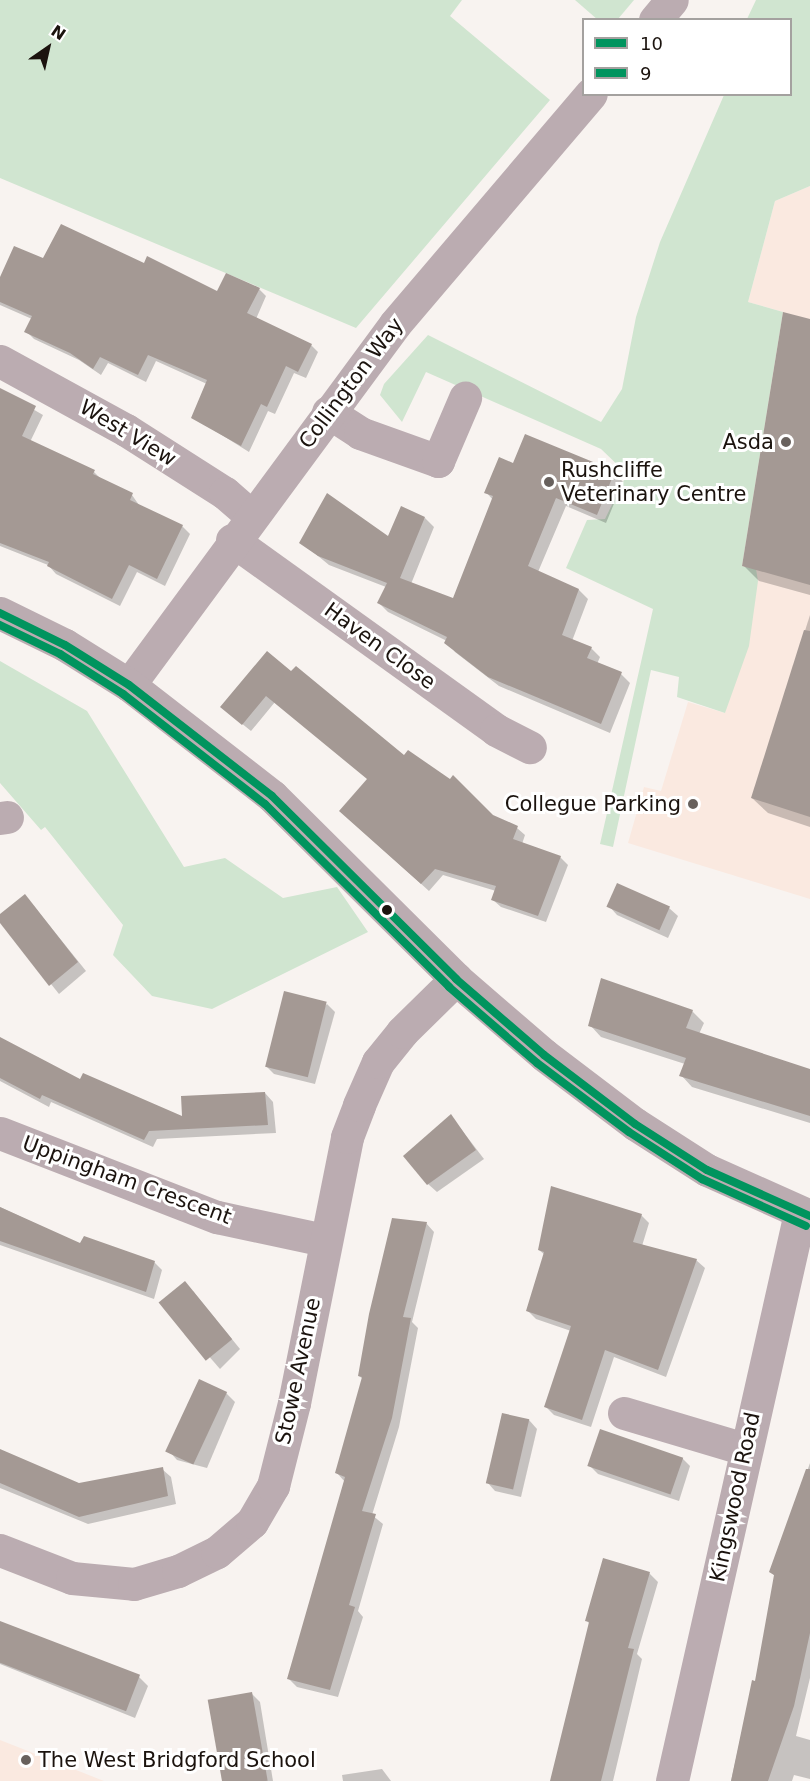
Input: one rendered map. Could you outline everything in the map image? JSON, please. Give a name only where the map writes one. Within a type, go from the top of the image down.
[{"type":"street","points":[[657,18],[672,0]]},
{"type":"street","name":"Collington Way","points":[[129,685],[241,528],[395,324],[589,96]]},
{"type":"street","name":"West View","points":[[0,361],[126,430],[225,493],[241,528]]},
{"type":"street","points":[[328,412],[360,433],[438,461],[465,398]]},
{"type":"street","name":"Haven Close","points":[[241,528],[496,730],[530,747]]},
{"type":"street","points":[[0,613],[65,645],[129,685],[272,796],[456,979],[544,1055],[635,1124],[707,1170],[805,1214]]},
{"type":"street","name":"Stowe Avenue","points":[[0,1550],[72,1578],[134,1584],[178,1571],[217,1552],[252,1522],[273,1486],[294,1403],[324,1240],[346,1137],[378,1062],[402,1032],[456,979]]},
{"type":"street","name":"Uppingham Crescent","points":[[0,1133],[217,1217],[324,1240]]},
{"type":"street","name":"Kingswood Road","points":[[672,1781],[746,1449],[805,1214]]},
{"type":"street","points":[[624,1413],[746,1449]]},
{"type":"shaded area","points":[[810,186],[810,899],[628,843],[644,787],[661,791],[688,702],[725,713],[742,566],[783,312],[748,302],[775,201]]},
{"type":"shaded area","name":"The West Bridgford School","points":[[0,1740],[104,1781],[0,1781]]},
{"type":"green space","points":[[0,0],[462,0],[450,16],[550,100],[356,328],[0,178]]},
{"type":"green space","points":[[575,0],[634,0],[619,18],[596,18]]},
{"type":"green space","points":[[756,0],[810,0],[810,186],[775,201],[748,302],[783,312],[742,566],[756,569],[758,581],[749,646],[725,713],[677,697],[679,677],[651,670],[613,847],[600,844],[653,609],[566,568],[587,520],[605,519],[627,474],[601,449],[426,372],[402,422],[380,395],[384,384],[428,335],[601,422],[622,389],[636,317],[660,242],[724,96],[792,96],[792,18],[747,18]]},
{"type":"green space","points":[[0,661],[87,711],[184,867],[225,858],[283,898],[337,887],[368,932],[212,1009],[152,996],[113,955],[123,925],[45,827],[41,830],[0,783]]},
{"type":"building","points":[[61,224],[144,263],[147,256],[217,291],[226,273],[260,288],[247,313],[312,344],[298,372],[286,366],[267,407],[261,404],[241,446],[191,418],[207,380],[148,355],[138,375],[100,357],[93,369],[70,353],[24,332],[32,316],[0,302],[0,277],[14,246],[43,258]]},
{"type":"building","name":"Asda","points":[[783,312],[810,319],[810,585],[742,566]]},
{"type":"building","points":[[0,388],[36,406],[22,436],[95,470],[93,474],[133,493],[130,500],[183,525],[157,579],[129,565],[112,599],[47,566],[49,562],[0,543]]},
{"type":"building","points":[[525,434],[615,471],[597,515],[556,498],[528,566],[579,589],[562,635],[592,647],[587,658],[622,672],[601,724],[488,677],[444,643],[447,637],[377,603],[387,583],[318,556],[299,543],[327,493],[388,536],[401,506],[425,517],[400,578],[453,598],[493,496],[484,493],[499,457],[513,463]]},
{"type":"building","points":[[804,630],[810,631],[810,817],[751,798]]},
{"type":"building","points":[[267,651],[291,671],[296,666],[404,755],[408,750],[450,779],[453,775],[493,815],[518,826],[513,839],[561,856],[538,916],[491,900],[496,886],[435,869],[421,884],[339,811],[367,779],[266,696],[242,725],[220,707]]},
{"type":"building","points":[[617,883],[670,907],[659,930],[606,907]]},
{"type":"building","points":[[25,894],[78,962],[49,986],[0,923],[0,914]]},
{"type":"building","points":[[601,978],[693,1010],[686,1028],[810,1069],[810,1116],[679,1076],[686,1058],[588,1026]]},
{"type":"building","points":[[284,991],[327,1002],[308,1077],[265,1067]]},
{"type":"building","points":[[0,1037],[80,1079],[83,1073],[182,1116],[181,1096],[265,1092],[268,1125],[149,1131],[144,1140],[42,1095],[40,1099],[0,1078]]},
{"type":"building","points":[[451,1114],[476,1150],[427,1185],[403,1156]]},
{"type":"building","points":[[551,1186],[642,1214],[633,1242],[697,1259],[658,1370],[605,1350],[582,1420],[544,1407],[571,1326],[526,1311],[544,1252],[538,1250]]},
{"type":"building","points":[[0,1207],[80,1243],[84,1236],[155,1261],[146,1292],[0,1241]]},
{"type":"building","points":[[392,1218],[427,1222],[403,1317],[411,1318],[392,1418],[362,1511],[376,1514],[349,1605],[355,1607],[330,1690],[287,1679],[345,1477],[335,1473],[362,1377],[358,1376],[369,1314]]},
{"type":"building","points":[[185,1281],[232,1339],[206,1361],[159,1302]]},
{"type":"building","points":[[199,1379],[227,1392],[193,1465],[165,1452]]},
{"type":"building","points":[[502,1413],[529,1419],[513,1489],[486,1483]]},
{"type":"building","points":[[600,1429],[683,1458],[671,1495],[587,1466]]},
{"type":"building","points":[[0,1449],[79,1483],[163,1467],[168,1496],[79,1517],[0,1483]]},
{"type":"building","points":[[806,1469],[810,1469],[810,1633],[794,1706],[768,1781],[731,1781],[752,1680],[755,1681],[774,1575],[769,1572]]},
{"type":"building","points":[[603,1558],[650,1572],[628,1648],[634,1649],[601,1781],[550,1781],[589,1622],[585,1621]]},
{"type":"building","points":[[0,1621],[140,1675],[126,1711],[0,1663]]},
{"type":"building","points":[[252,1692],[268,1781],[222,1781],[208,1700]]},
{"type":"transit line","name":"10","points":[[0,613],[65,645],[129,685],[272,796],[456,979],[544,1055],[635,1124],[707,1170],[810,1216]]},
{"type":"transit line","name":"9","points":[[0,625],[60,654],[123,694],[265,804],[449,987],[537,1063],[629,1132],[702,1179],[806,1226]]},
{"type":"place","name":"Asda","points":[[786,442]]},
{"type":"place","name":"Rushcliffe Veterinary Centre","points":[[549,482]]},
{"type":"place","name":"Collegue Parking","points":[[693,804]]},
{"type":"place","name":"The West Bridgford School","points":[[26,1760]]}]
